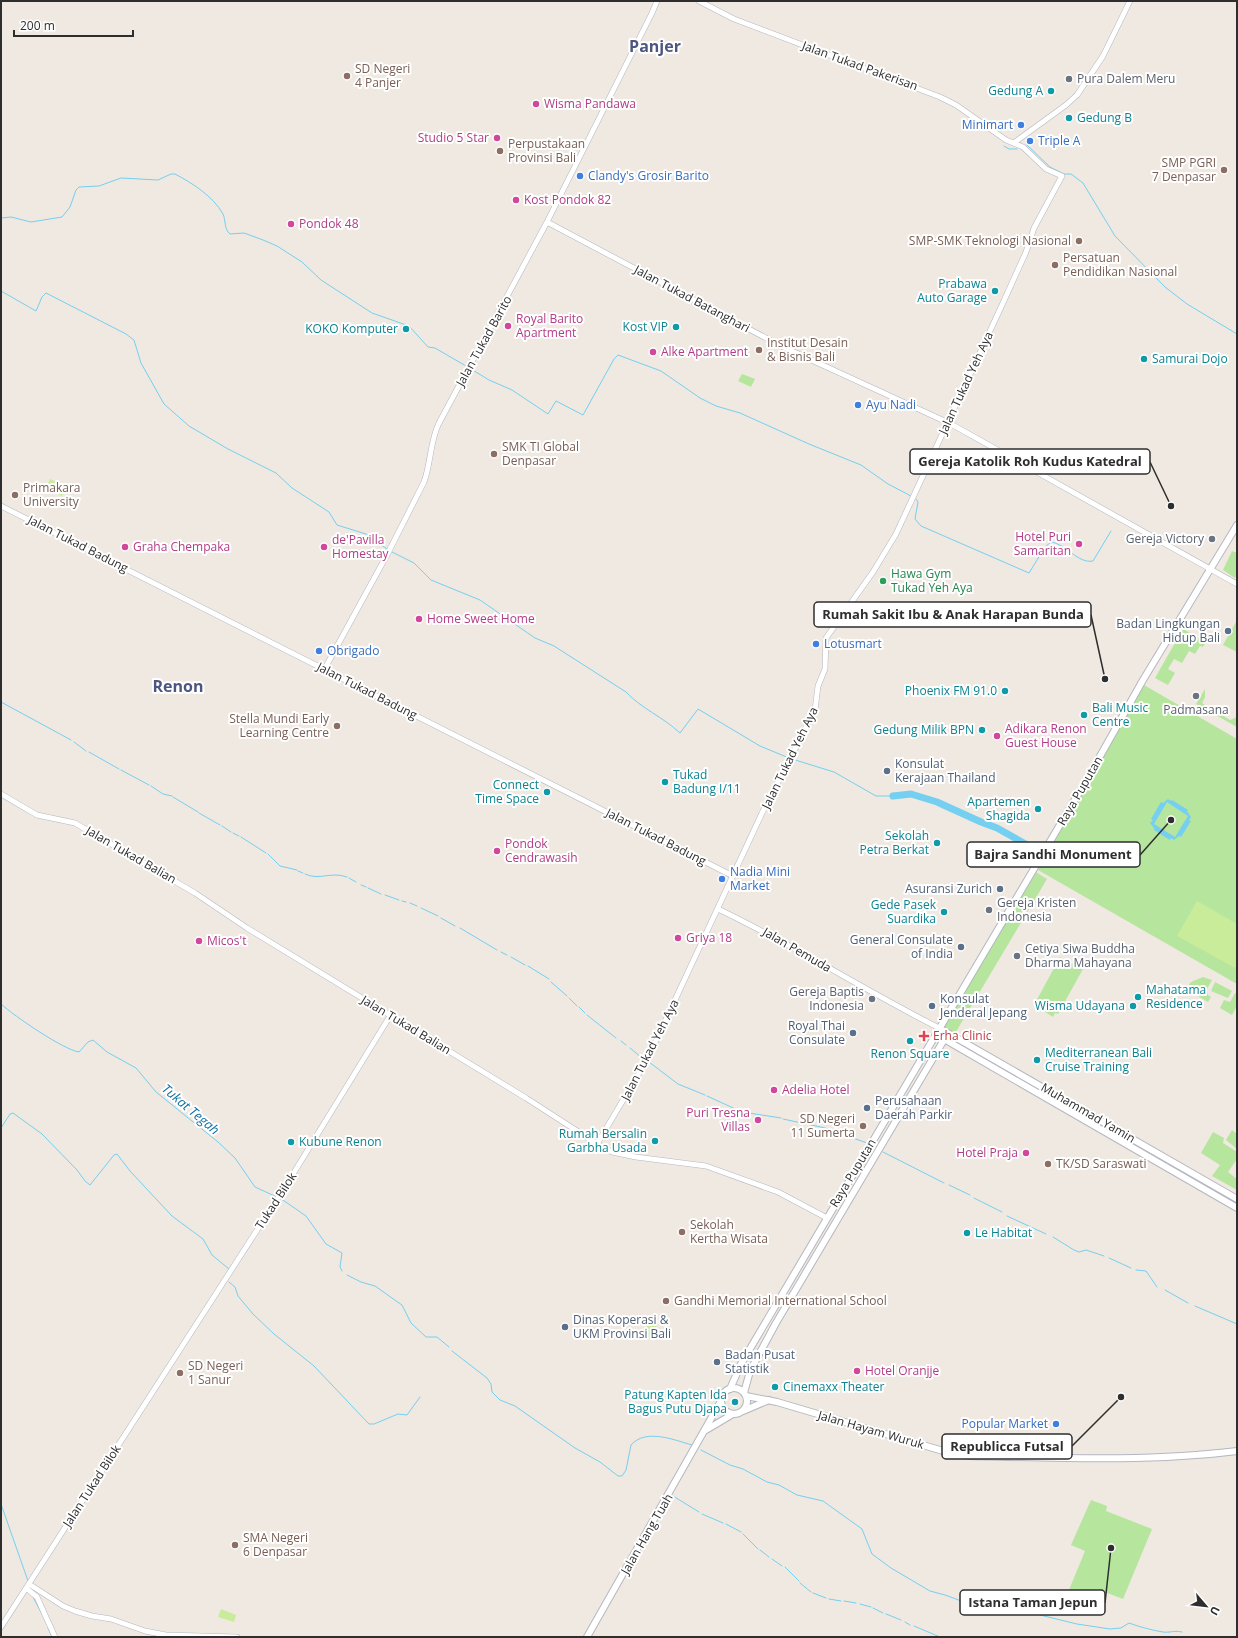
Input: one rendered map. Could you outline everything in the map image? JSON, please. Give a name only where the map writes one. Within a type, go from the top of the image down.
[{"type":"main road","name":"Raya Puputan","points":[[730,1389],[741,1364],[1210,568],[1237,525]]},
{"type":"main road","name":"Muhammad Yamin","points":[[939,1028],[1237,1199]]},
{"type":"main road","name":"Raya Puputan","points":[[745,1394],[746,1382],[762,1349],[948,1033]]},
{"type":"main road","name":"Muhammad Yamin","points":[[944,1039],[1237,1208]]},
{"type":"main road","points":[[914,1072],[922,1076]]},
{"type":"main road","points":[[1190,1181],[1194,1175]]},
{"type":"main road","points":[[847,1185],[855,1189]]},
{"type":"main road","points":[[742,1412],[747,1403],[745,1394],[738,1389],[730,1389],[724,1393],[721,1401],[726,1411],[733,1414],[742,1412],[769,1400]]},
{"type":"main road","name":"Jalan Hayam Wuruk","points":[[745,1394],[950,1453],[970,1456],[1129,1458],[1172,1457],[1237,1451]]},
{"type":"main road","name":"Jalan Hang Tuah","points":[[587,1637],[706,1430],[721,1401]]},
{"type":"main road","name":"Jalan Hang Tuah","points":[[706,1430],[733,1414]]},
{"type":"street","name":"Jalan Tukad Barito","points":[[324,670],[389,551],[426,476],[434,433],[547,222],[652,13],[656,1]]},
{"type":"street","name":"Jalan Tukad Barito","points":[[652,13],[661,1]]},
{"type":"street","name":"Jalan Tukad Pakerisan","points":[[698,1],[748,24],[940,96],[956,105],[1006,140],[1015,142],[1046,169],[1062,176]]},
{"type":"street","points":[[1015,142],[1077,95],[1103,56],[1130,1]]},
{"type":"street","points":[[1020,146],[1027,134]]},
{"type":"street","name":"Jalan Tukad Yeh Aya","points":[[597,1144],[645,1064],[733,876],[793,753],[816,710],[818,686],[825,669],[826,638],[888,548],[912,502],[1026,252],[1034,228],[1062,176]]},
{"type":"street","name":"Jalan Tukad Batanghari","points":[[547,222],[781,346],[948,422],[1237,584]]},
{"type":"street","name":"Jalan Tukad Badung","points":[[1,506],[733,876]]},
{"type":"street","name":"Jalan Tukad Balian","points":[[1,794],[37,815],[66,820],[83,827],[195,893],[247,928],[612,1152],[630,1156],[706,1166],[778,1192],[827,1218]]},
{"type":"street","name":"Jalan Pemuda","points":[[718,908],[773,936],[871,993],[939,1028]]},
{"type":"street","name":"Tukad Bilok","points":[[158,1383],[279,1196],[390,1016]]},
{"type":"street","name":"Jalan Tukad Bilok","points":[[1,1628],[30,1588],[158,1383]]},
{"type":"street","points":[[30,1588],[37,1597],[55,1637]]},
{"type":"street","points":[[30,1588],[75,1612],[111,1619],[145,1631],[166,1635],[237,1637]]},
{"type":"green space","points":[[742,374],[755,379],[751,387],[738,381]]},
{"type":"green space","points":[[50,479],[67,487],[62,496],[46,488]]},
{"type":"green space","points":[[1232,551],[1237,553],[1237,574],[1235,578],[1223,570]]},
{"type":"green space","points":[[1236,622],[1237,623],[1237,652],[1223,645]]},
{"type":"green space","points":[[1183,629],[1206,642],[1203,647],[1200,646],[1195,654],[1189,651],[1182,663],[1174,659],[1168,669],[1175,673],[1168,685],[1155,678]]},
{"type":"green space","points":[[1144,685],[1237,739],[1237,984],[1038,870]]},
{"type":"green space","points":[[1205,689],[1205,697],[1202,703],[1230,720],[1237,717],[1237,727],[1196,704]]},
{"type":"green space","points":[[1034,871],[1047,879],[954,1035],[941,1028]]},
{"type":"green space","points":[[1197,901],[1237,924],[1237,964],[1235,968],[1177,936]]},
{"type":"green space","points":[[1060,957],[1083,969],[1058,1014],[1055,1013],[1053,1017],[1034,1005]]},
{"type":"green space","points":[[1203,977],[1212,980],[1207,989],[1208,995],[1211,997],[1208,1002],[1186,989],[1191,982]]},
{"type":"green space","points":[[1215,982],[1232,991],[1228,998],[1211,991]]},
{"type":"green space","points":[[1235,993],[1237,994],[1237,1006],[1232,1015],[1220,1008],[1224,1000],[1230,1002]]},
{"type":"green space","points":[[1232,1130],[1237,1134],[1237,1149],[1226,1140]]},
{"type":"green space","points":[[1213,1132],[1224,1138],[1223,1143],[1237,1152],[1237,1159],[1228,1172],[1237,1179],[1237,1190],[1212,1176],[1220,1165],[1201,1153]]},
{"type":"green space","points":[[650,1320],[658,1324],[650,1338],[643,1334]]},
{"type":"green space","points":[[1091,1500],[1107,1506],[1106,1511],[1152,1529],[1123,1599],[1097,1589],[1091,1598],[1069,1590],[1085,1551],[1071,1545]]},
{"type":"green space","points":[[221,1609],[236,1615],[234,1622],[218,1617]]},
{"type":"water","points":[[1168,799],[1171,801],[1172,800],[1188,810],[1187,811],[1191,817],[1189,820],[1191,821],[1181,837],[1179,836],[1174,840],[1171,838],[1170,840],[1154,830],[1150,823],[1153,820],[1151,819],[1161,802],[1163,803]],"holes":[[[1167,802],[1188,816],[1175,837],[1154,824]]]},
{"type":"waterway","points":[[1027,145],[1050,167],[1064,174],[1071,174],[1083,183],[1115,236],[1165,287],[1187,304],[1237,334]]},
{"type":"waterway","points":[[1004,146],[1009,149],[1017,149]]},
{"type":"waterway","points":[[1,218],[11,217],[31,222],[62,217],[70,207],[76,190],[79,187],[99,186],[121,178],[158,180],[171,174],[175,174],[195,186],[214,201],[223,214],[226,227],[230,234],[244,233],[277,246],[302,262],[321,280],[372,313],[409,326],[428,347],[435,348],[466,366]]},
{"type":"waterway","points":[[1,291],[36,311],[42,297],[46,293],[126,334],[134,340],[141,363],[164,404],[189,426],[228,449],[276,473],[292,488],[329,512],[337,525],[366,534],[387,549]]},
{"type":"waterway","points":[[471,369],[489,380],[512,390],[548,414],[556,401],[583,415],[614,359],[618,355],[661,371],[700,398],[716,406],[740,413],[809,444],[861,465],[888,484],[911,496]]},
{"type":"waterway","points":[[916,499],[918,502],[915,519],[921,526],[1029,573],[1045,547],[1051,542],[1062,546],[1082,560],[1093,561],[1111,531]]},
{"type":"waterway","points":[[392,552],[414,563],[431,580],[480,600],[535,638],[554,646],[626,692],[680,733],[698,709],[760,746],[789,758]]},
{"type":"waterway","points":[[1,702],[71,740]]},
{"type":"waterway","points":[[74,742],[86,751]]},
{"type":"waterway","points":[[89,752],[119,769]]},
{"type":"waterway","points":[[792,759],[834,772],[876,796],[893,796]]},
{"type":"waterway","points":[[121,770],[149,785]]},
{"type":"waterway","points":[[151,786],[163,794],[172,796]]},
{"type":"waterway","points":[[893,796],[911,794],[937,802],[997,828],[1038,851]]},
{"type":"waterway","points":[[173,797],[198,812]]},
{"type":"waterway","points":[[199,813],[220,825]]},
{"type":"waterway","points":[[222,826],[231,832]]},
{"type":"waterway","points":[[233,833],[239,836]]},
{"type":"waterway","points":[[241,837],[266,853]]},
{"type":"waterway","points":[[268,854],[280,866],[297,870]]},
{"type":"waterway","points":[[298,871],[303,873]]},
{"type":"waterway","points":[[305,874],[315,877],[336,875],[347,877]]},
{"type":"waterway","points":[[349,878],[356,882]]},
{"type":"waterway","points":[[361,885],[366,887]]},
{"type":"waterway","points":[[368,888],[381,894]]},
{"type":"waterway","points":[[385,895],[399,900]]},
{"type":"waterway","points":[[402,901],[406,902]]},
{"type":"waterway","points":[[410,903],[417,906]]},
{"type":"waterway","points":[[421,908],[438,916]]},
{"type":"waterway","points":[[441,918],[455,926]]},
{"type":"waterway","points":[[460,928],[497,950]]},
{"type":"waterway","points":[[501,952],[507,955]]},
{"type":"waterway","points":[[511,957],[525,965]]},
{"type":"waterway","points":[[528,966],[549,979]]},
{"type":"waterway","points":[[551,982],[567,996]]},
{"type":"waterway","points":[[569,998],[577,1006]]},
{"type":"waterway","name":"Tukat Tegah","points":[[1,1004],[27,1024],[72,1050],[79,1052],[88,1042],[93,1040],[107,1052],[136,1068],[156,1092],[218,1142],[235,1158],[255,1187],[277,1197]]},
{"type":"waterway","points":[[579,1007],[585,1013]]},
{"type":"waterway","points":[[587,1015],[616,1038]]},
{"type":"waterway","points":[[621,1041],[626,1045]]},
{"type":"waterway","points":[[630,1048],[642,1058]]},
{"type":"waterway","points":[[649,1062],[678,1084],[705,1095]]},
{"type":"waterway","points":[[707,1096],[742,1112],[781,1118]]},
{"type":"waterway","points":[[1,1128],[10,1114],[13,1113],[42,1134],[90,1185],[114,1155],[117,1154],[130,1171],[172,1216],[203,1239],[212,1255],[229,1269]]},
{"type":"waterway","points":[[783,1119],[825,1128],[867,1143]]},
{"type":"waterway","points":[[883,1152],[944,1183]]},
{"type":"waterway","points":[[949,1185],[970,1195]]},
{"type":"waterway","name":"Tukat Tegah","points":[[280,1198],[306,1216],[326,1244],[342,1253],[340,1267],[342,1271]]},
{"type":"waterway","points":[[974,1198],[1002,1212]]},
{"type":"waterway","points":[[1007,1216],[1046,1234]]},
{"type":"waterway","points":[[1053,1237],[1079,1252],[1086,1250],[1104,1256]]},
{"type":"waterway","points":[[1109,1258],[1131,1268]]},
{"type":"waterway","points":[[1136,1270],[1146,1271],[1157,1287]]},
{"type":"waterway","points":[[347,1275],[361,1282],[375,1286],[402,1305],[411,1323],[426,1337],[437,1337],[449,1347]]},
{"type":"waterway","points":[[229,1282],[235,1287],[238,1296],[253,1314],[274,1334],[314,1366],[369,1424],[374,1424],[398,1414],[407,1415],[420,1397]]},
{"type":"waterway","points":[[1165,1290],[1188,1303]]},
{"type":"waterway","points":[[1195,1306],[1237,1324]]},
{"type":"waterway","points":[[452,1351],[487,1378],[491,1384],[492,1392],[500,1400],[515,1406],[575,1448],[600,1462],[618,1476],[622,1476],[626,1470],[631,1445],[644,1437],[652,1436],[669,1438],[692,1445]]},
{"type":"waterway","points":[[701,1450],[730,1465],[743,1469],[767,1482],[779,1485],[797,1495],[823,1501],[862,1529],[872,1554],[891,1568],[930,1591],[964,1602],[982,1604],[1001,1610],[1011,1608],[1077,1624],[1110,1629],[1121,1628],[1129,1623],[1163,1632],[1182,1632]]},
{"type":"waterway","points":[[673,1496],[699,1512]]},
{"type":"waterway","points":[[1,1504],[28,1581]]},
{"type":"waterway","points":[[702,1514],[723,1523]]},
{"type":"waterway","points":[[726,1524],[741,1532]]},
{"type":"waterway","points":[[743,1534],[758,1549]]},
{"type":"waterway","points":[[760,1550],[769,1557]]},
{"type":"waterway","points":[[772,1559],[782,1566]]},
{"type":"waterway","points":[[785,1567],[799,1581]]},
{"type":"waterway","points":[[800,1583],[811,1592]]},
{"type":"waterway","points":[[813,1593],[826,1598]]},
{"type":"waterway","points":[[33,1597],[42,1614]]},
{"type":"waterway","points":[[829,1599],[841,1601]]},
{"type":"waterway","points":[[844,1601],[856,1603]]},
{"type":"waterway","points":[[860,1604],[871,1607]]},
{"type":"waterway","points":[[873,1608],[883,1613]]},
{"type":"waterway","points":[[886,1614],[901,1620]]},
{"type":"waterway","points":[[905,1622],[910,1625]]},
{"type":"waterway","points":[[914,1626],[940,1637]]},
{"type":"waterway","points":[[48,1628],[52,1637]]},
{"type":"place","name":"SD Negeri 4 Panjer","points":[[347,76]]},
{"type":"place","name":"Pura Dalem Meru","points":[[1069,79]]},
{"type":"place","name":"Gedung A","points":[[1051,91]]},
{"type":"place","name":"Wisma Pandawa","points":[[536,104]]},
{"type":"place","name":"Gedung B","points":[[1069,118]]},
{"type":"place","name":"Minimart","points":[[1021,125]]},
{"type":"place","name":"Studio 5 Star","points":[[497,138]]},
{"type":"place","name":"Triple A","points":[[1030,141]]},
{"type":"place","name":"Perpustakaan Provinsi Bali","points":[[500,151]]},
{"type":"place","name":"SMP PGRI 7 Denpasar","points":[[1224,170]]},
{"type":"place","name":"Clandy's Grosir Barito","points":[[580,176]]},
{"type":"place","name":"Kost Pondok 82","points":[[516,200]]},
{"type":"place","name":"Pondok 48","points":[[291,224]]},
{"type":"place","name":"SMP-SMK Teknologi Nasional","points":[[1079,241]]},
{"type":"place","name":"Persatuan Pendidikan Nasional","points":[[1055,265]]},
{"type":"place","name":"Prabawa Auto Garage","points":[[995,291]]},
{"type":"place","name":"Royal Barito Apartment","points":[[508,326]]},
{"type":"place","name":"Kost VIP","points":[[676,327]]},
{"type":"place","name":"KOKO Komputer","points":[[406,329]]},
{"type":"place","name":"Institut Desain & Bisnis Bali","points":[[759,350]]},
{"type":"place","name":"Alke Apartment","points":[[653,352]]},
{"type":"place","name":"Samurai Dojo","points":[[1144,359]]},
{"type":"place","name":"Ayu Nadi","points":[[858,405]]},
{"type":"place","name":"SMK TI Global Denpasar","points":[[494,454]]},
{"type":"place","name":"Primakara University","points":[[15,495]]},
{"type":"place","name":"Gereja Katolik Roh Kudus Katedral","points":[[1171,506]]},
{"type":"place","name":"Gereja Victory","points":[[1212,539]]},
{"type":"place","name":"Hotel Puri Samaritan","points":[[1079,544]]},
{"type":"place","name":"Graha Chempaka","points":[[125,547]]},
{"type":"place","name":"de'Pavilla Homestay","points":[[324,547]]},
{"type":"place","name":"Hawa Gym Tukad Yeh Aya","points":[[883,581]]},
{"type":"place","name":"Home Sweet Home","points":[[419,619]]},
{"type":"place","name":"Badan Lingkungan Hidup Bali","points":[[1228,631]]},
{"type":"place","name":"Lotusmart","points":[[816,644]]},
{"type":"place","name":"Obrigado","points":[[319,651]]},
{"type":"place","name":"Rumah Sakit Ibu & Anak Harapan Bunda","points":[[1105,679]]},
{"type":"place","name":"Phoenix FM 91.0","points":[[1005,691]]},
{"type":"place","name":"Padmasana","points":[[1196,696]]},
{"type":"place","name":"Bali Music Centre","points":[[1084,715]]},
{"type":"place","name":"Stella Mundi Early Learning Centre","points":[[337,726]]},
{"type":"place","name":"Gedung Milik BPN","points":[[982,730]]},
{"type":"place","name":"Adikara Renon Guest House","points":[[997,736]]},
{"type":"place","name":"Konsulat Kerajaan Thailand","points":[[887,771]]},
{"type":"place","name":"Tukad Badung I/11","points":[[665,782]]},
{"type":"place","name":"Connect Time Space","points":[[547,792]]},
{"type":"place","name":"Apartemen Shagida","points":[[1038,809]]},
{"type":"place","name":"Bajra Sandhi Monument","points":[[1171,820]]},
{"type":"place","name":"Sekolah Petra Berkat","points":[[937,843]]},
{"type":"place","name":"Pondok Cendrawasih","points":[[497,851]]},
{"type":"place","name":"Nadia Mini Market","points":[[722,879]]},
{"type":"place","name":"Asuransi Zurich","points":[[1000,889]]},
{"type":"place","name":"Gereja Kristen Indonesia","points":[[989,910]]},
{"type":"place","name":"Gede Pasek Suardika","points":[[944,912]]},
{"type":"place","name":"Griya 18","points":[[678,938]]},
{"type":"place","name":"Micos't","points":[[199,941]]},
{"type":"place","name":"General Consulate of India","points":[[961,947]]},
{"type":"place","name":"Cetiya Siwa Buddha Dharma Mahayana","points":[[1017,956]]},
{"type":"place","name":"Mahatama Residence","points":[[1138,997]]},
{"type":"place","name":"Gereja Baptis Indonesia","points":[[872,999]]},
{"type":"place","name":"Konsulat Jenderal Jepang","points":[[932,1006]]},
{"type":"place","name":"Wisma Udayana","points":[[1133,1006]]},
{"type":"place","name":"Royal Thai Consulate","points":[[853,1033]]},
{"type":"place","name":"Erha Clinic","points":[[924,1036]]},
{"type":"place","name":"Renon Square","points":[[910,1041]]},
{"type":"place","name":"Mediterranean Bali Cruise Training","points":[[1037,1060]]},
{"type":"place","name":"Adelia Hotel","points":[[774,1090]]},
{"type":"place","name":"Perusahaan Daerah Parkir","points":[[867,1108]]},
{"type":"place","name":"Puri Tresna Villas","points":[[758,1120]]},
{"type":"place","name":"SD Negeri 11 Sumerta","points":[[863,1126]]},
{"type":"place","name":"Rumah Bersalin Garbha Usada","points":[[655,1141]]},
{"type":"place","name":"Kubune Renon","points":[[291,1142]]},
{"type":"place","name":"Hotel Praja","points":[[1026,1153]]},
{"type":"place","name":"TK/SD Saraswati","points":[[1048,1164]]},
{"type":"place","name":"Sekolah Kertha Wisata","points":[[682,1232]]},
{"type":"place","name":"Le Habitat","points":[[967,1233]]},
{"type":"place","name":"Gandhi Memorial International School","points":[[666,1301]]},
{"type":"place","name":"Dinas Koperasi & UKM Provinsi Bali","points":[[565,1327]]},
{"type":"place","name":"Badan Pusat Statistik","points":[[717,1362]]},
{"type":"place","name":"Hotel Oranjje","points":[[857,1371]]},
{"type":"place","name":"SD Negeri 1 Sanur","points":[[180,1373]]},
{"type":"place","name":"Cinemaxx Theater","points":[[775,1387]]},
{"type":"place","name":"Republicca Futsal","points":[[1121,1397]]},
{"type":"place","name":"Patung Kapten Ida Bagus Putu Djapa","points":[[735,1402]]},
{"type":"place","name":"Popular Market","points":[[1056,1424]]},
{"type":"place","name":"SMA Negeri 6 Denpasar","points":[[235,1545]]},
{"type":"place","name":"Istana Taman Jepun","points":[[1111,1548]]},
{"type":"district","name":"Panjer","points":[[655,46]]},
{"type":"district","name":"Renon","points":[[178,686]]}]
